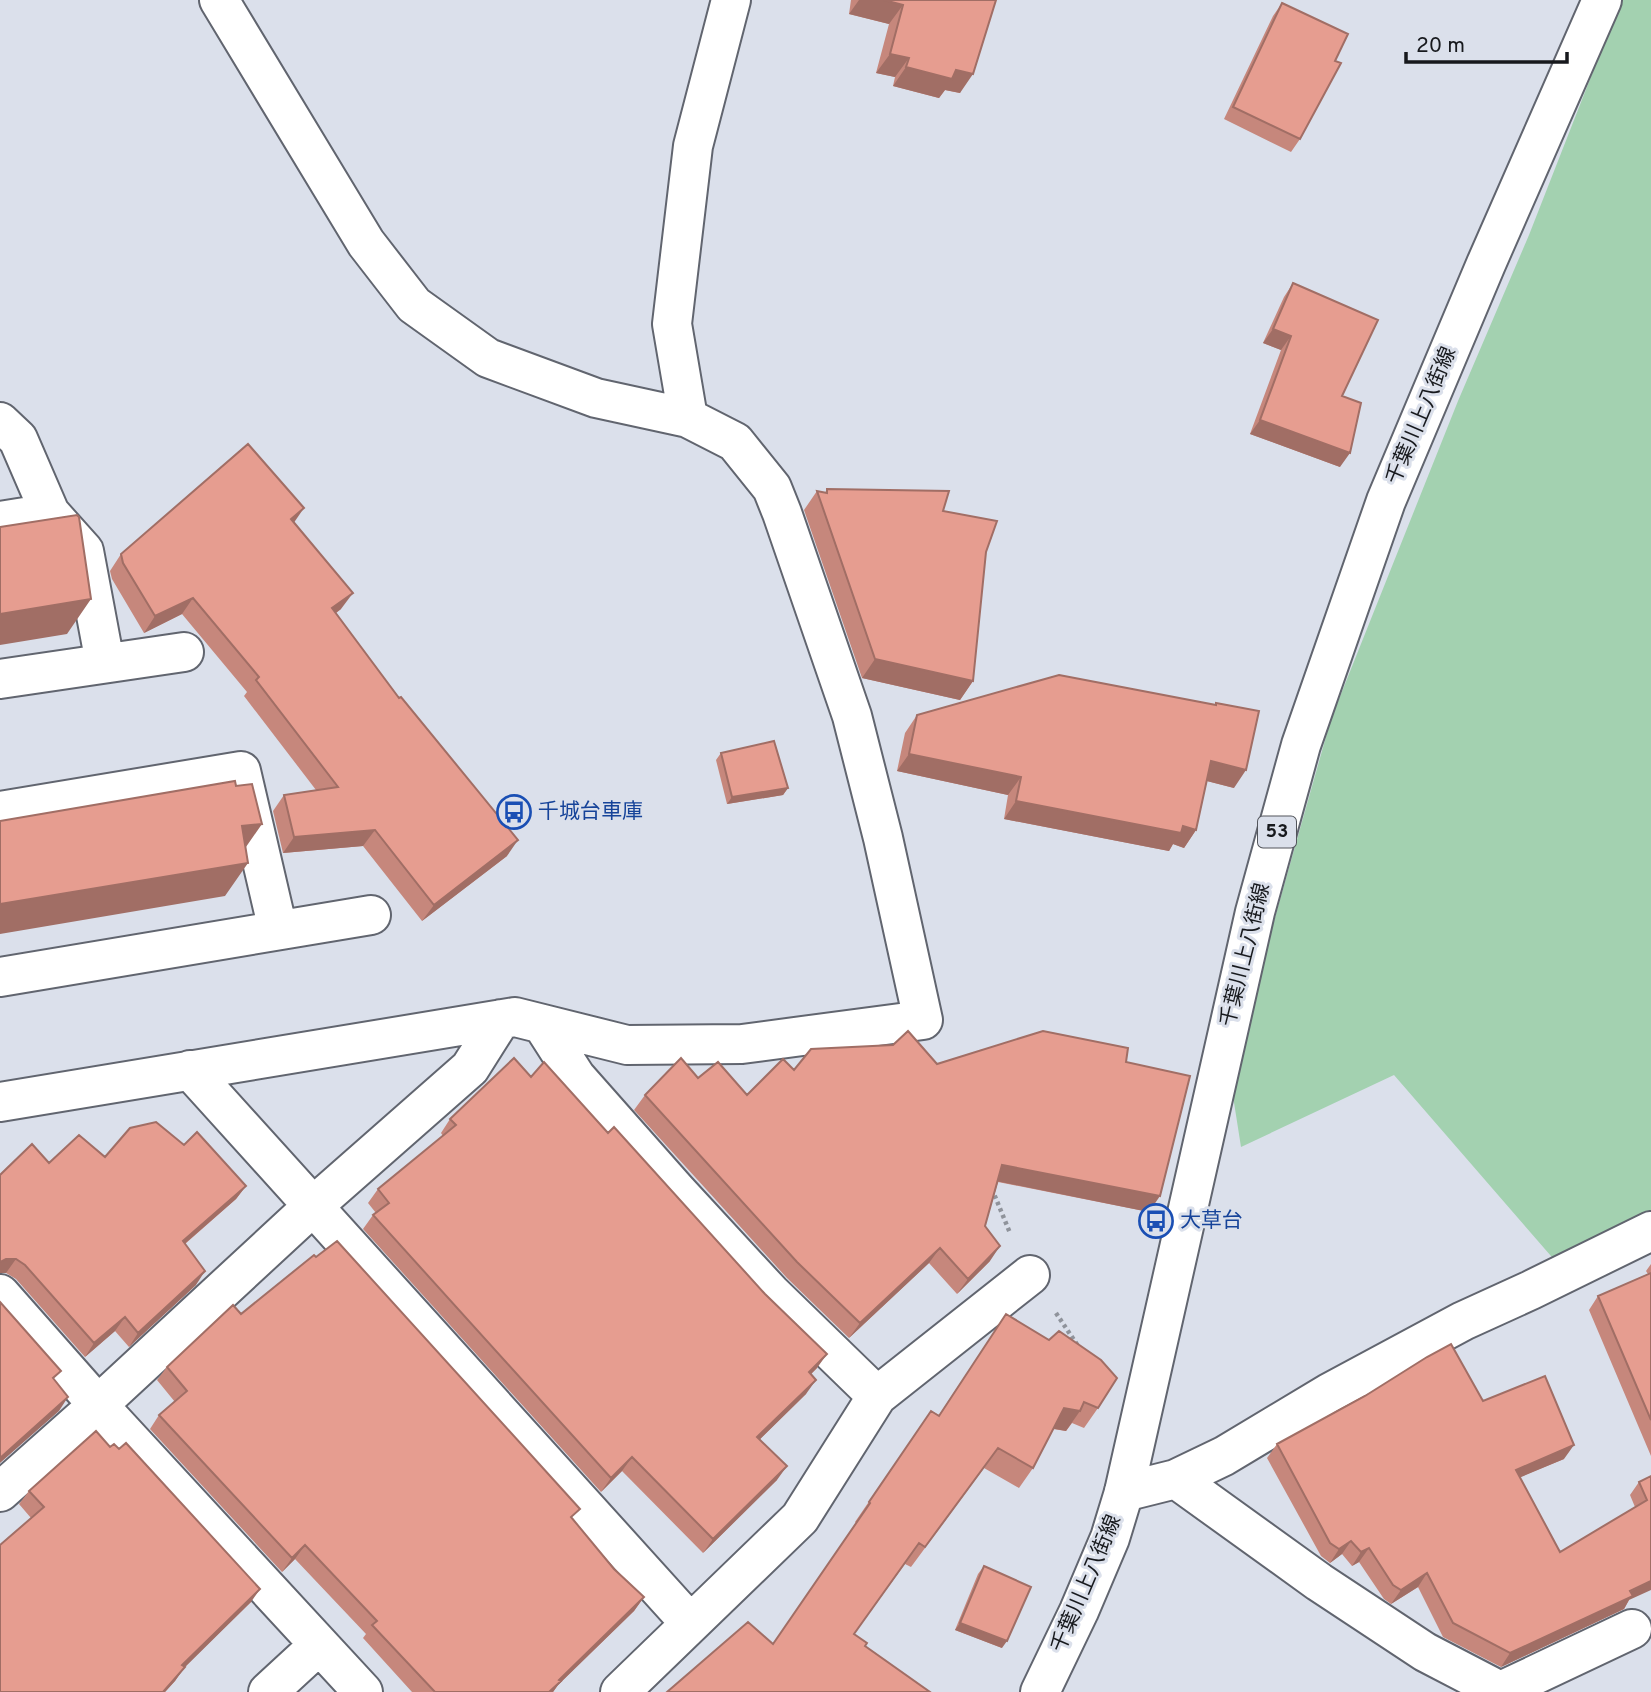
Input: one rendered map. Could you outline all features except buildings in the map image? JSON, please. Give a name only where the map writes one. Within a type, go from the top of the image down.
[{"type":"street","points":[[0,1102],[515,1017],[626,1045],[742,1044],[923,1020],[883,838],[852,716],[772,488],[735,442],[688,418],[596,398],[488,358],[414,305],[366,243],[219,0]]},
{"type":"street","points":[[688,418],[672,324],[693,146],[731,0]]},
{"type":"street","name":"千葉川上八街線","points":[[1040,1692],[1110,1538],[1124,1492],[1255,912],[1301,745],[1386,501],[1602,0]]},
{"type":"street","points":[[0,422],[18,439],[50,513],[84,551],[105,663]]},
{"type":"street","points":[[0,521],[50,513]]},
{"type":"street","points":[[0,679],[184,652]]},
{"type":"street","points":[[0,811],[241,771],[278,930]]},
{"type":"street","points":[[0,977],[371,915]]},
{"type":"street","points":[[0,1492],[312,1207],[470,1068],[501,1019]]},
{"type":"street","points":[[542,1024],[576,1077],[676,1190],[771,1293],[877,1396]]},
{"type":"street","points":[[190,1070],[690,1623]]},
{"type":"street","points":[[1124,1492],[1176,1479],[1224,1456],[1329,1393],[1463,1321],[1651,1231]]},
{"type":"street","points":[[620,1692],[800,1518],[877,1396],[1030,1275]]},
{"type":"street","points":[[0,1294],[98,1405],[363,1692]]},
{"type":"street","points":[[1176,1479],[1320,1582],[1414,1645],[1501,1692],[1632,1629]]},
{"type":"street","points":[[268,1692],[319,1644]]},
{"type":"green space","points":[[1621,0],[1651,0],[1651,1234],[1564,1271],[1394,1075],[1241,1147],[1230,1077],[1331,719],[1458,401],[1529,235]]},
{"type":"place","name":"千城台車庫","points":[[514,812]]},
{"type":"place","name":"大草台","points":[[1156,1221]]}]
